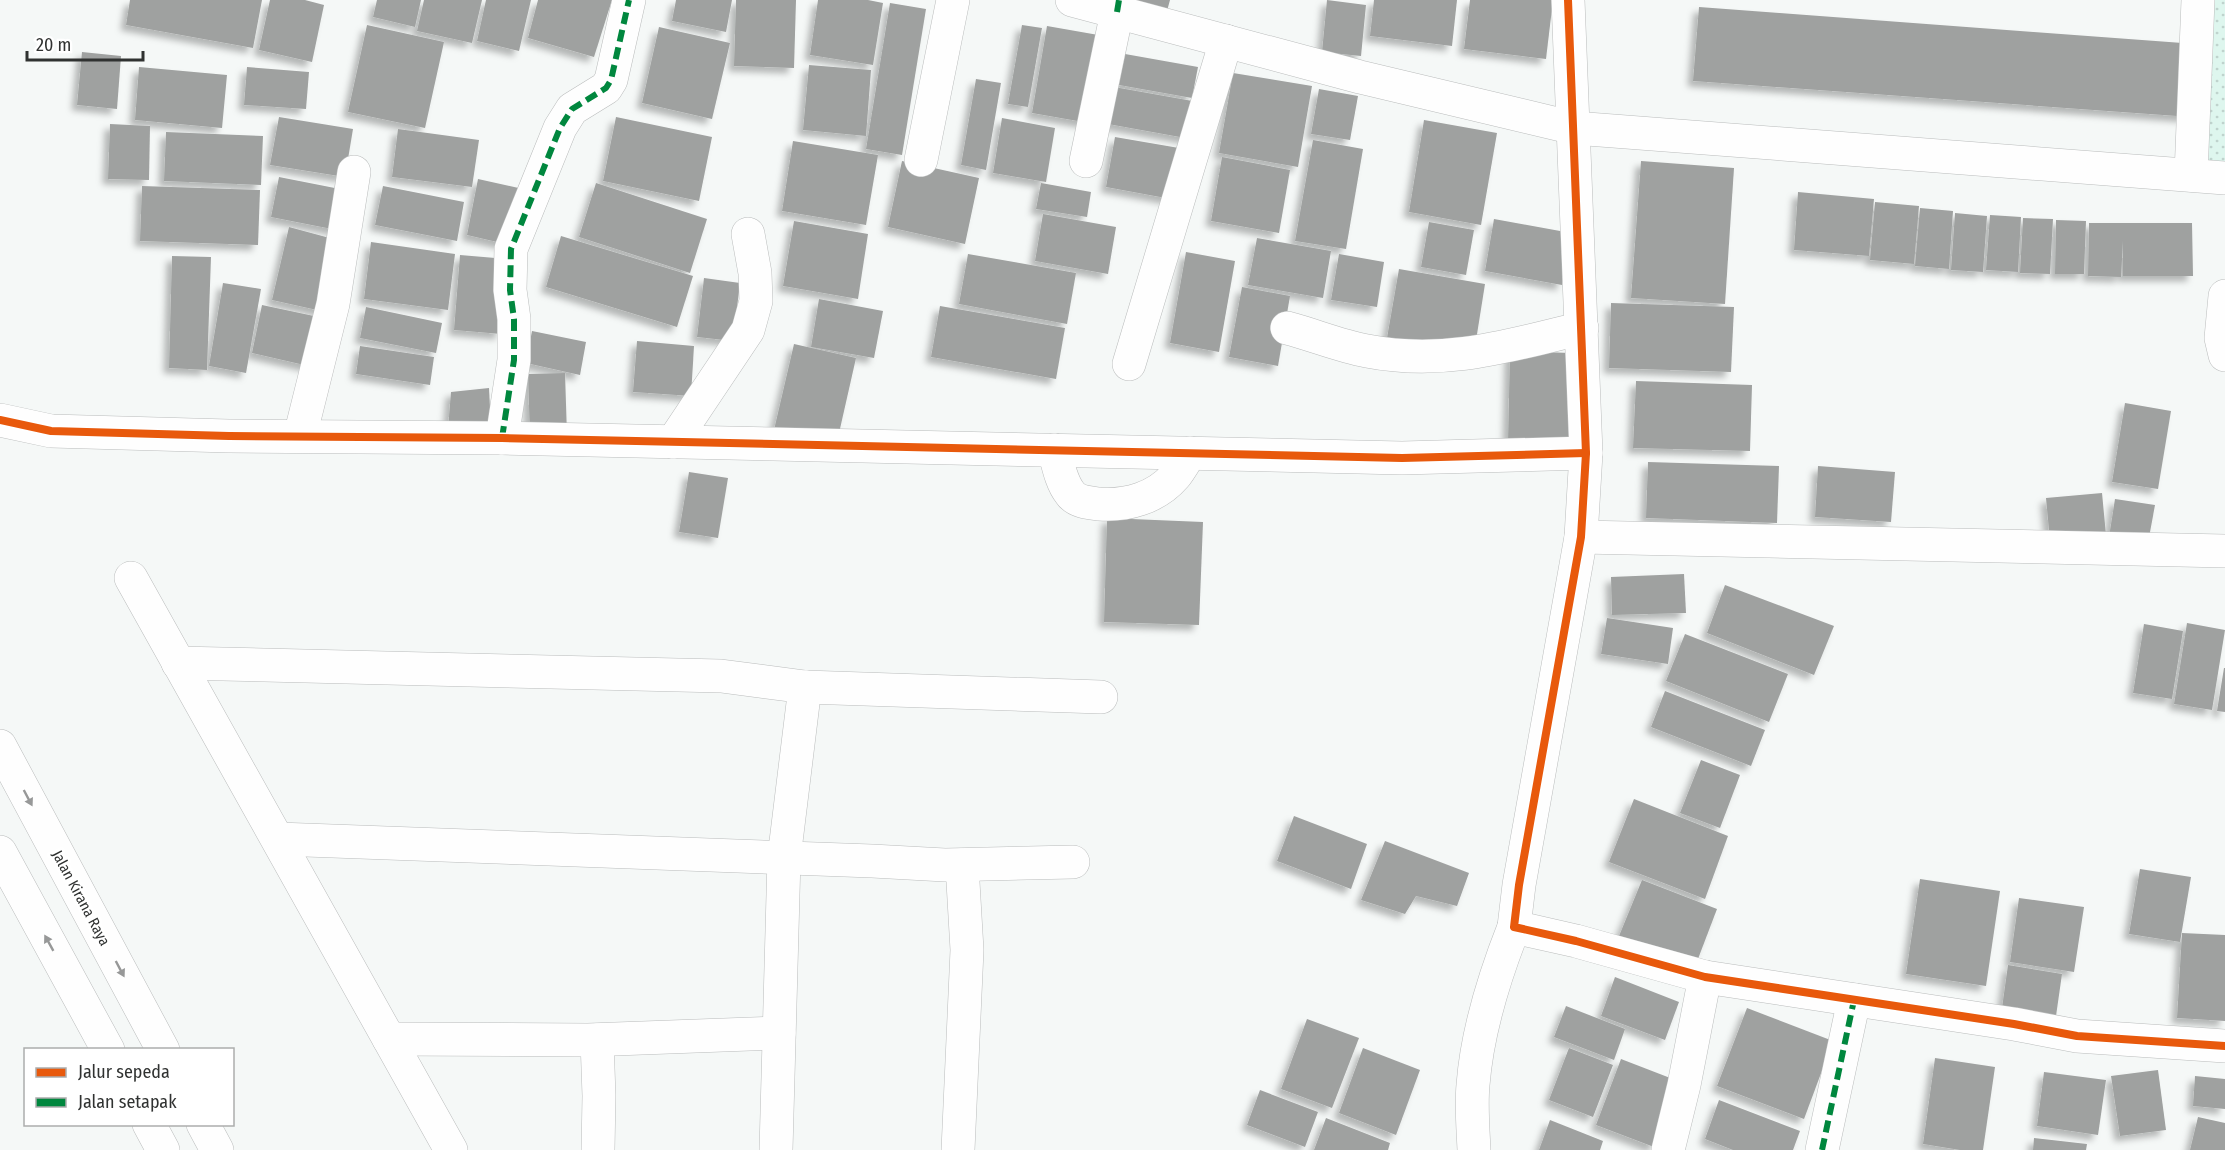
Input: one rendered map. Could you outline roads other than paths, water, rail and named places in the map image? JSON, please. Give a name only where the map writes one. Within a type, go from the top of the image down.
[{"type":"street","points":[[502,438],[514,360],[514,319],[510,290],[511,249],[560,128],[572,109],[606,87],[611,80],[629,0]]},
{"type":"street","points":[[921,160],[953,0]]},
{"type":"street","points":[[1072,0],[1360,77],[1574,128],[2225,178]]},
{"type":"street","points":[[1473,1150],[1472,1086],[1476,1058],[1482,1028],[1504,952],[1514,927],[1519,885],[1581,537],[1586,453],[1568,0]]},
{"type":"street","points":[[2191,176],[2198,0]]},
{"type":"street","points":[[1086,162],[1117,12]]},
{"type":"street","points":[[1129,364],[1226,41]]},
{"type":"street","points":[[300,436],[333,304],[354,172]]},
{"type":"street","points":[[673,442],[748,330],[756,301],[756,283],[748,234]]},
{"type":"street","points":[[2225,296],[2221,338],[2225,355]]},
{"type":"street","points":[[1287,328],[1366,351],[1411,356],[1481,352],[1582,328]]},
{"type":"street","points":[[0,420],[51,432],[502,438],[1402,458],[1586,453]]},
{"type":"street","points":[[1054,450],[1061,476],[1070,495],[1086,503],[1108,505],[1135,502],[1157,491],[1174,477],[1190,453]]},
{"type":"street","points":[[1581,537],[2225,551]]},
{"type":"street","points":[[131,578],[452,1150]]},
{"type":"street","points":[[178,663],[721,676],[805,687],[1101,697]]},
{"type":"street","points":[[776,1150],[784,858],[805,687]]},
{"type":"street","name":"Jalan Kirana Raya","points":[[0,746],[162,1048]]},
{"type":"street","points":[[278,839],[962,865],[1073,862]]},
{"type":"street","points":[[0,852],[107,1048]]},
{"type":"street","points":[[958,1150],[967,951],[962,865]]},
{"type":"street","points":[[1514,927],[1576,941],[1705,977],[2014,1024],[2077,1036],[2225,1046]]},
{"type":"street","points":[[1668,1150],[1684,1084],[1705,977]]},
{"type":"street","points":[[1822,1150],[1854,1000]]},
{"type":"street","points":[[389,1039],[597,1040],[779,1033]]},
{"type":"street","points":[[597,1040],[600,1096],[598,1150]]},
{"type":"street","points":[[150,1126],[163,1150]]},
{"type":"street","points":[[204,1126],[217,1150]]}]
